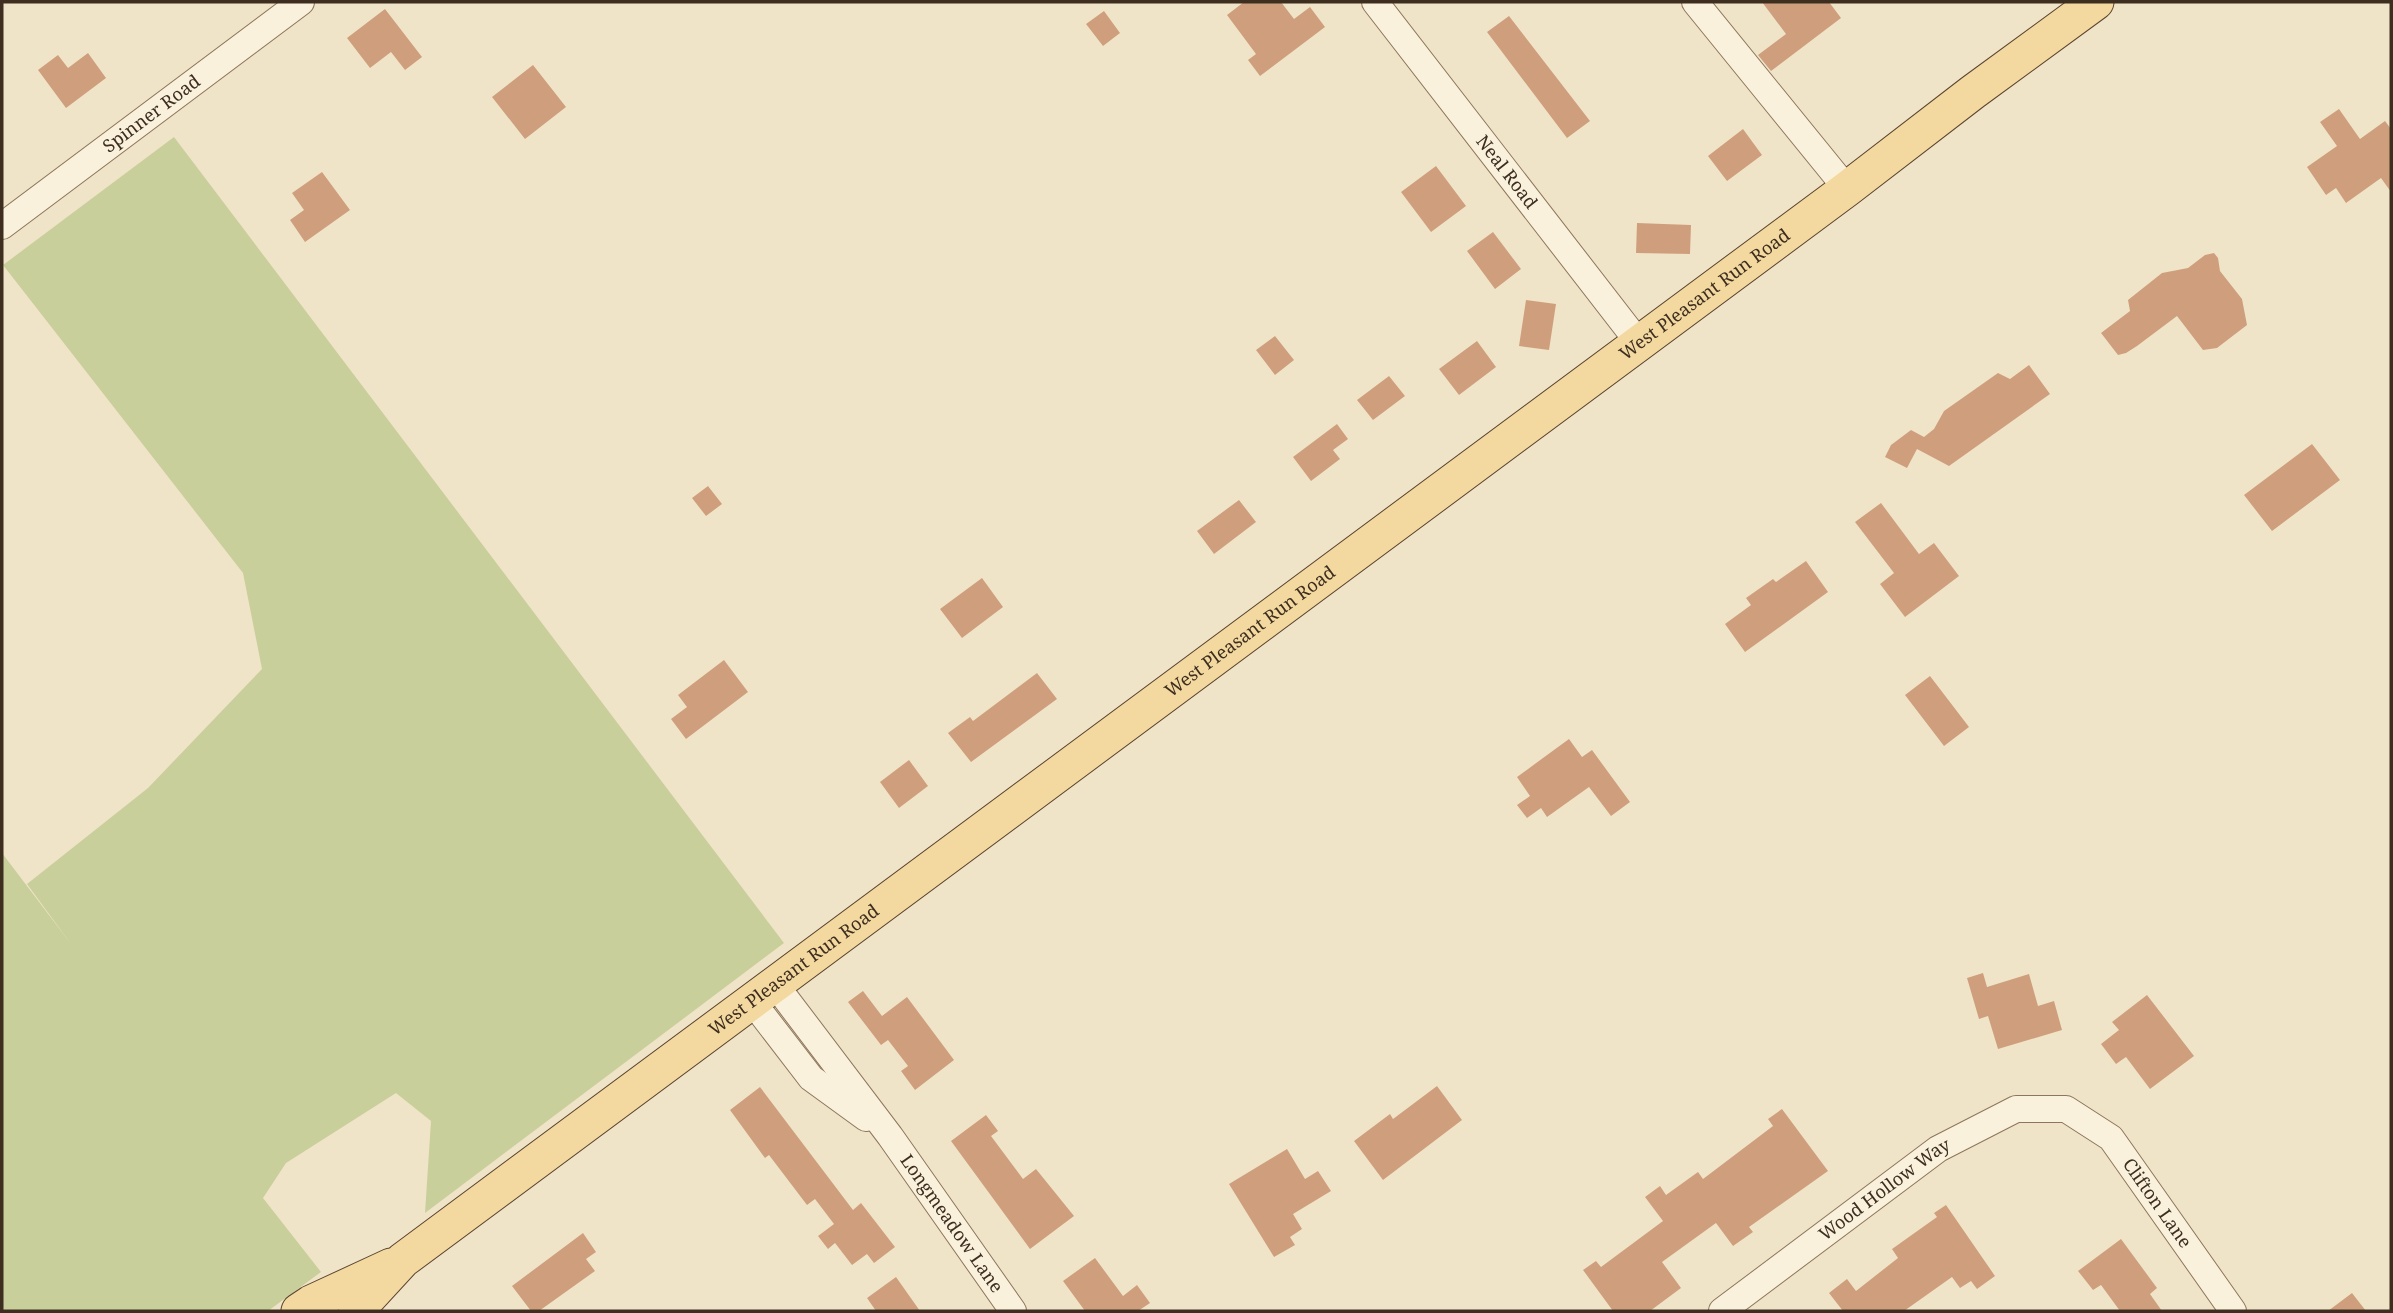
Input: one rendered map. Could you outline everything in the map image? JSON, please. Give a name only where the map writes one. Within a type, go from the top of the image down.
[{"type":"main road","name":"West Pleasant Run Road","points":[[356,1311],[403,1260],[1847,189],[2088,4]]},
{"type":"main road","name":"West Pleasant Run Road","points":[[299,1311],[403,1260]]},
{"type":"street","name":"Spinner Road","points":[[2,226],[301,2]]},
{"type":"street","name":"Neal Road","points":[[1375,2],[1639,343]]},
{"type":"street","points":[[1695,2],[1847,189]]},
{"type":"street","name":"Longmeadow Lane","points":[[763,992],[811,1078],[890,1136],[1013,1311]]},
{"type":"street","name":"Wood Hollow Way","points":[[1721,1311],[1938,1149],[2017,1109],[2066,1109]]},
{"type":"street","name":"Clifton Lane","points":[[2066,1109],[2111,1138],[2233,1311]]},
{"type":"green space","points":[[174,137],[784,943],[425,1213],[431,1121],[396,1093],[286,1163],[263,1198],[321,1272],[268,1311],[2,1311],[2,853],[71,944],[27,884],[148,788],[262,669],[243,573],[3,265]]},
{"type":"building","points":[[1244,2],[1281,2],[1294,19],[1310,7],[1325,27],[1260,76],[1248,60],[1256,54],[1227,15]]},
{"type":"building","points":[[1762,2],[1829,2],[1841,18],[1771,71],[1758,55],[1786,34]]},
{"type":"building","points":[[385,9],[422,57],[405,70],[391,52],[370,68],[347,38]]},
{"type":"building","points":[[1104,11],[1120,33],[1103,46],[1086,24]]},
{"type":"building","points":[[1509,16],[1590,121],[1567,138],[1487,32]]},
{"type":"building","points":[[88,53],[106,78],[66,108],[38,70],[58,55],[68,68]]},
{"type":"building","points":[[533,65],[566,107],[525,139],[492,97]]},
{"type":"building","points":[[2339,109],[2360,139],[2385,121],[2391,129],[2391,192],[2381,178],[2346,203],[2336,188],[2326,195],[2307,167],[2337,146],[2320,122]]},
{"type":"building","points":[[1743,129],[1762,155],[1727,181],[1708,156]]},
{"type":"building","points":[[1436,166],[1466,206],[1431,232],[1401,192]]},
{"type":"building","points":[[322,172],[350,210],[305,242],[290,220],[304,210],[292,193]]},
{"type":"building","points":[[1637,223],[1691,225],[1690,254],[1636,253]]},
{"type":"building","points":[[1493,232],[1521,269],[1495,289],[1467,251]]},
{"type":"building","points":[[2214,253],[2218,258],[2220,271],[2242,299],[2247,325],[2217,348],[2203,350],[2177,316],[2137,346],[2118,355],[2101,333],[2130,311],[2128,300],[2162,273],[2188,268],[2205,255]]},
{"type":"building","points":[[1526,300],[1556,304],[1549,350],[1519,346]]},
{"type":"building","points":[[1275,336],[1294,360],[1275,375],[1256,350]]},
{"type":"building","points":[[1477,341],[1496,367],[1459,395],[1439,369]]},
{"type":"building","points":[[2029,365],[2050,394],[1949,466],[1917,449],[1907,468],[1885,457],[1891,445],[1911,430],[1924,437],[1934,429],[1944,411],[1998,373],[2010,379]]},
{"type":"building","points":[[1389,376],[1405,396],[1373,420],[1357,400]]},
{"type":"building","points":[[1337,424],[1348,439],[1333,450],[1340,459],[1311,481],[1293,457]]},
{"type":"building","points":[[2312,444],[2340,480],[2272,531],[2244,495]]},
{"type":"building","points":[[708,486],[722,504],[706,516],[692,498]]},
{"type":"building","points":[[1239,500],[1256,522],[1214,554],[1197,531]]},
{"type":"building","points":[[1881,503],[1919,554],[1934,543],[1959,576],[1905,617],[1880,584],[1894,573],[1855,522]]},
{"type":"building","points":[[1806,561],[1828,592],[1745,652],[1725,624],[1751,605],[1746,598],[1773,579],[1776,582]]},
{"type":"building","points":[[982,578],[1003,607],[962,638],[940,609]]},
{"type":"building","points":[[724,660],[748,692],[686,739],[671,719],[687,707],[678,695]]},
{"type":"building","points":[[1037,673],[1057,699],[971,762],[948,733],[970,717],[973,721]]},
{"type":"building","points":[[1930,676],[1969,727],[1944,746],[1905,695]]},
{"type":"building","points":[[1569,739],[1582,757],[1592,750],[1630,802],[1611,816],[1589,787],[1547,817],[1541,808],[1527,818],[1517,805],[1530,796],[1517,777]]},
{"type":"building","points":[[909,760],[928,786],[899,808],[880,782]]},
{"type":"building","points":[[1983,973],[1987,987],[2029,974],[2038,1006],[2054,1001],[2062,1030],[1998,1049],[1988,1016],[1979,1019],[1967,978]]},
{"type":"building","points":[[863,991],[882,1016],[907,997],[954,1060],[915,1090],[901,1071],[908,1066],[888,1040],[881,1045],[848,1002]]},
{"type":"building","points":[[2147,995],[2194,1056],[2150,1089],[2126,1057],[2116,1064],[2101,1044],[2119,1030],[2112,1022]]},
{"type":"building","points":[[1437,1086],[1462,1120],[1383,1180],[1354,1141],[1390,1114],[1393,1119]]},
{"type":"building","points":[[760,1087],[853,1210],[861,1203],[895,1247],[874,1263],[867,1254],[852,1265],[835,1243],[828,1249],[818,1236],[834,1224],[815,1199],[807,1205],[769,1155],[765,1158],[730,1110]]},
{"type":"building","points":[[1782,1109],[1828,1171],[1749,1227],[1753,1232],[1733,1246],[1716,1223],[1662,1262],[1681,1288],[1650,1311],[1613,1311],[1583,1270],[1596,1261],[1601,1267],[1663,1221],[1645,1197],[1660,1186],[1666,1195],[1698,1172],[1703,1179],[1773,1126],[1768,1119]]},
{"type":"building","points":[[986,1115],[998,1131],[991,1136],[1023,1179],[1036,1169],[1074,1216],[1030,1249],[951,1141]]},
{"type":"building","points":[[1287,1149],[1305,1179],[1318,1171],[1331,1191],[1293,1214],[1302,1229],[1290,1237],[1295,1245],[1274,1257],[1229,1184]]},
{"type":"building","points":[[1946,1205],[1995,1276],[1977,1289],[1971,1281],[1960,1288],[1952,1277],[1904,1311],[1843,1311],[1829,1293],[1847,1279],[1856,1291],[1898,1258],[1892,1249],[1937,1217],[1934,1213]]},
{"type":"building","points":[[583,1233],[596,1252],[586,1259],[595,1271],[539,1311],[531,1311],[512,1286]]},
{"type":"building","points":[[2121,1239],[2157,1288],[2150,1294],[2162,1311],[2120,1311],[2101,1285],[2093,1290],[2078,1271]]},
{"type":"building","points":[[1095,1258],[1123,1296],[1137,1285],[1150,1303],[1138,1311],[1085,1311],[1063,1281]]},
{"type":"building","points":[[896,1277],[920,1311],[876,1311],[867,1298]]},
{"type":"building","points":[[2352,1293],[2366,1311],[2328,1311]]}]
